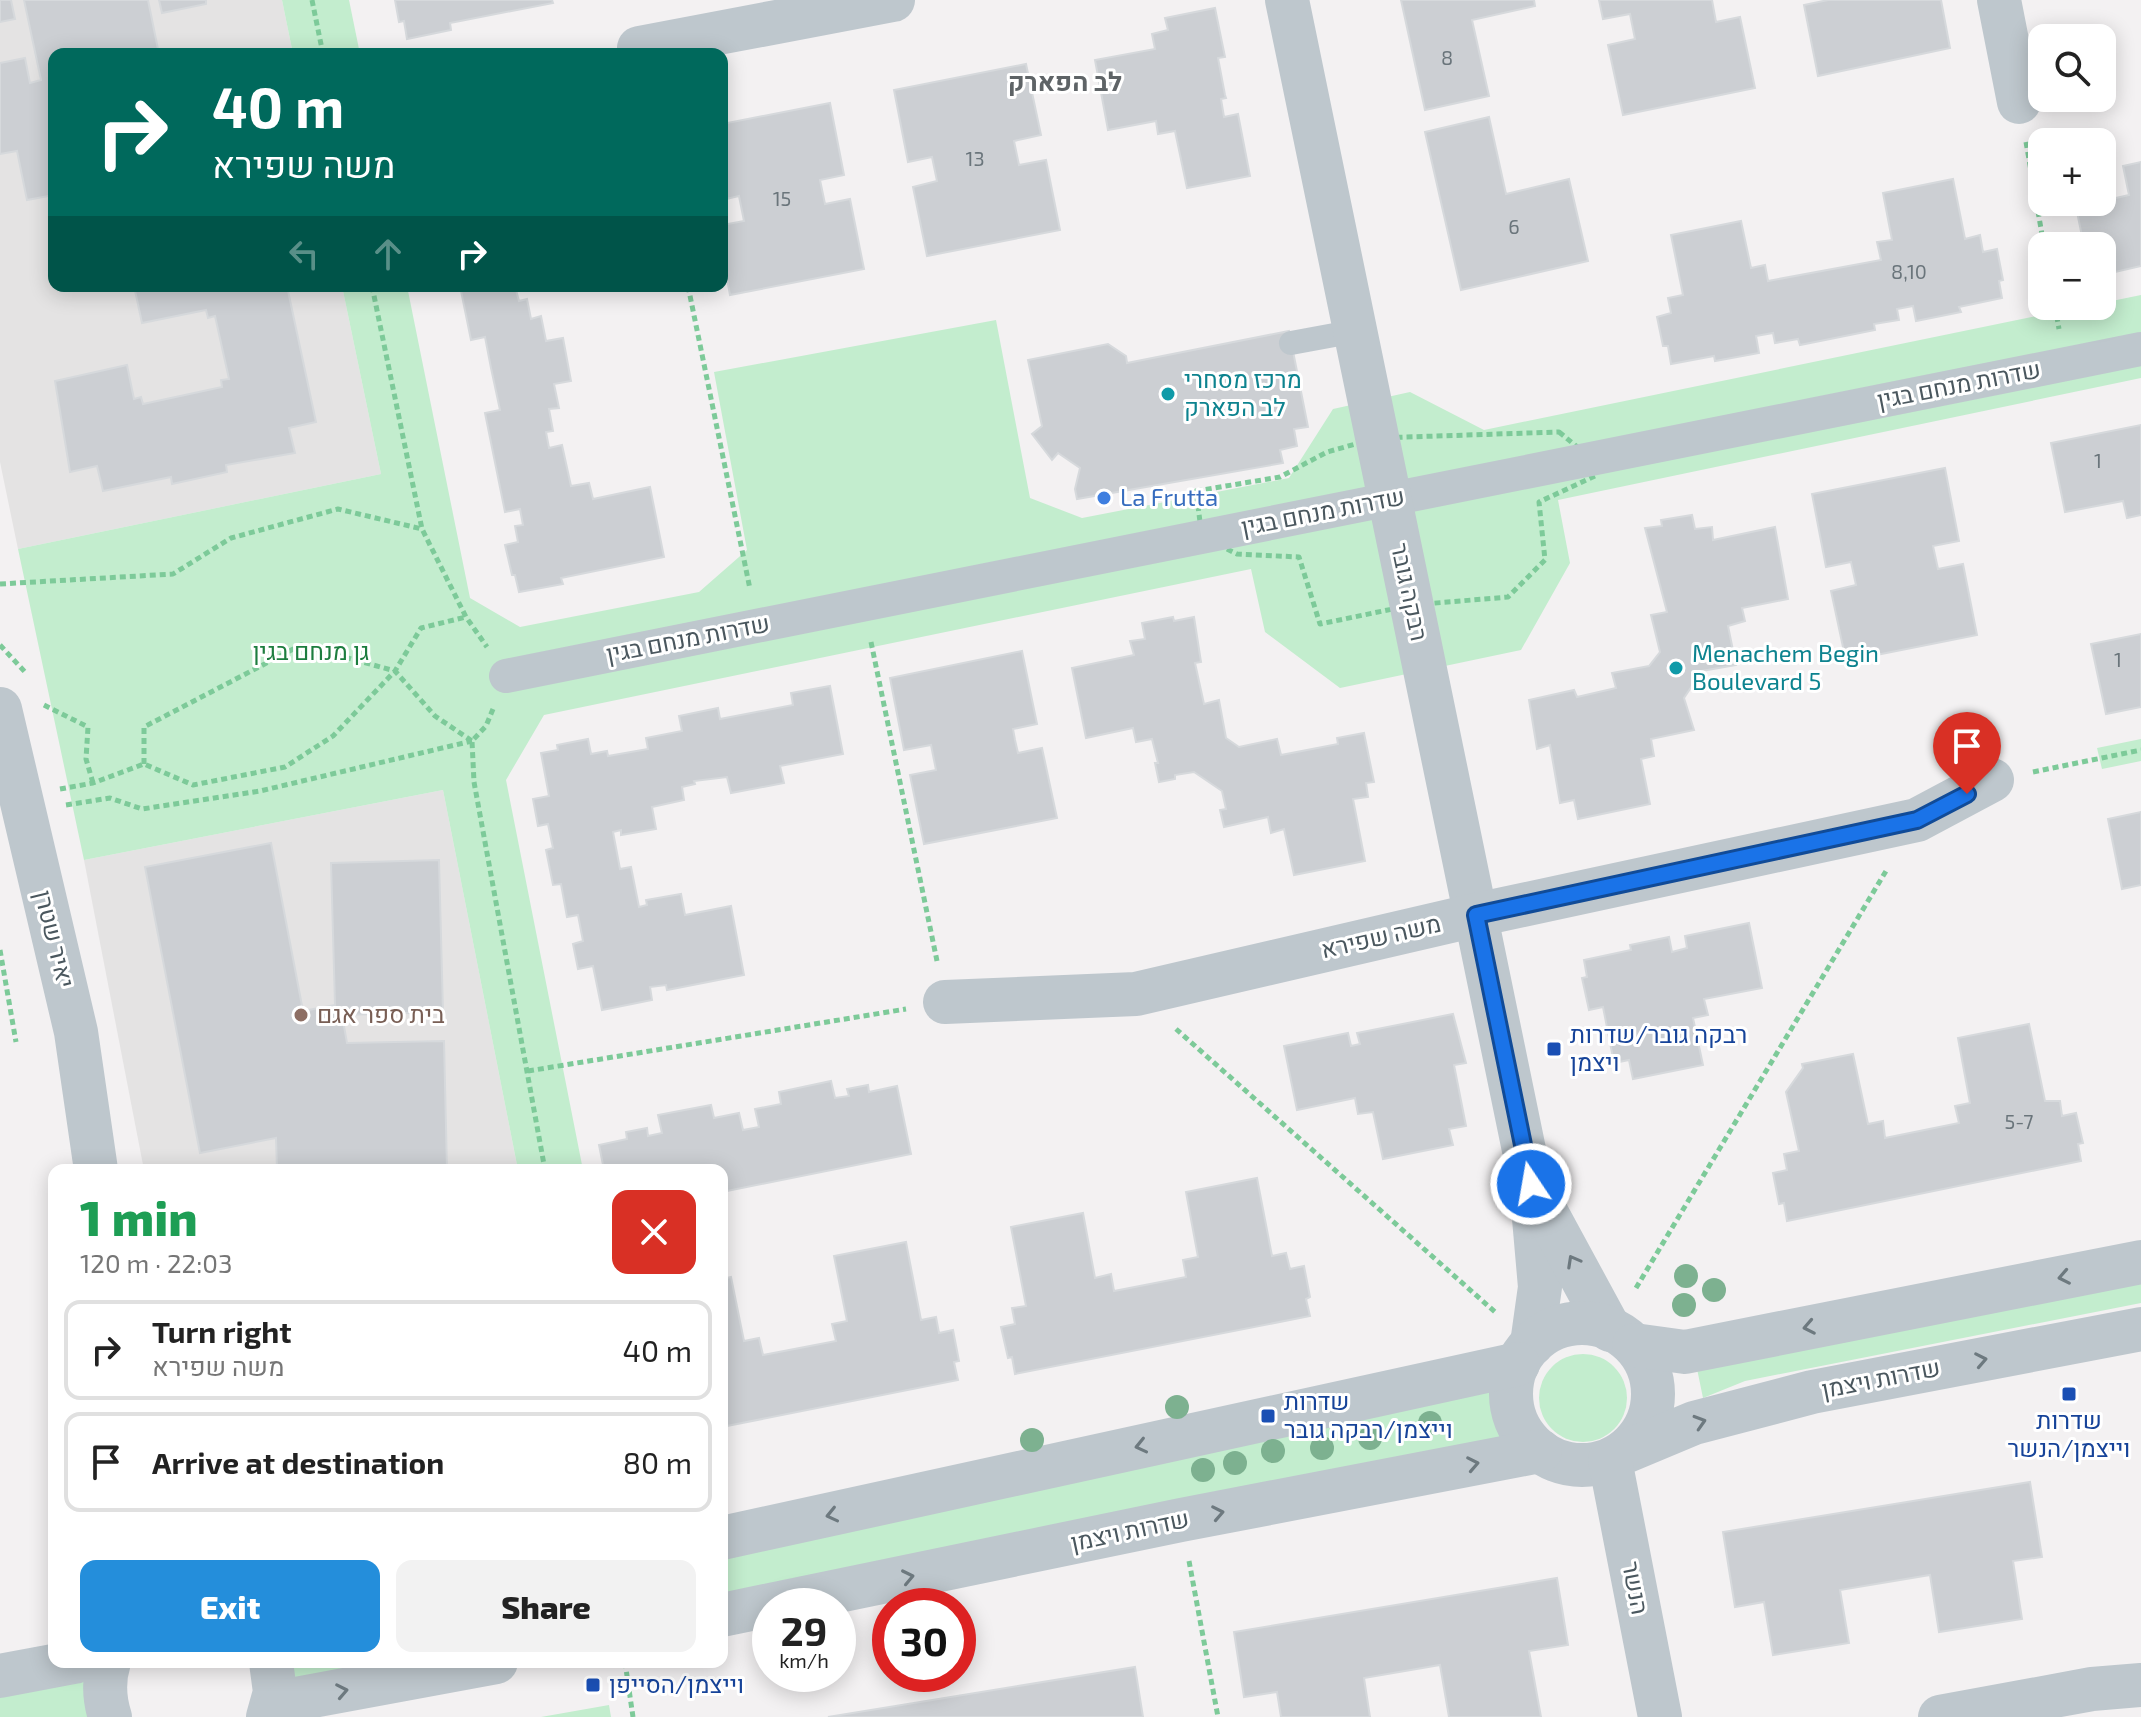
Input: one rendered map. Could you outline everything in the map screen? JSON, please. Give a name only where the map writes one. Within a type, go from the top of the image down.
[{"type":"street","points":[[639,48],[893,0]]},
{"type":"street","name":"רבקה גובר","points":[[1287,0],[1531,1184],[1540,1287],[1525,1354]]},
{"type":"street","points":[[1999,0],[2019,102]]},
{"type":"street","name":"שדרות מנחם בגין","points":[[506,676],[2141,349]]},
{"type":"street","name":"יאיר שטרן","points":[[24,697],[23,813],[76,1032],[95,1164]]},
{"type":"street","name":"משה שפירא","points":[[945,1002],[1136,994],[1476,915],[1917,820],[1992,780]]},
{"type":"street","name":"רבקה גובר","points":[[1531,1184],[1622,1337]]},
{"type":"street","points":[[1622,1337],[1653,1379],[1654,1399],[1650,1418],[1641,1436],[1619,1455],[1586,1466],[1562,1462],[1540,1451],[1523,1434],[1513,1412],[1511,1387],[1525,1354],[1552,1330],[1575,1323],[1600,1325],[1622,1337],[1685,1352],[2141,1262]]},
{"type":"street","name":"שדרות ויצמן","points":[[1619,1455],[1694,1423],[1812,1392],[2141,1329]]},
{"type":"street","points":[[728,1537],[1525,1354]]},
{"type":"street","name":"שדרות ויצמן","points":[[728,1614],[1181,1520],[1540,1451]]},
{"type":"street","name":"הנשר","points":[[1619,1455],[1660,1717]]},
{"type":"street","points":[[0,1676],[48,1667]]},
{"type":"street","points":[[107,1668],[104,1676],[105,1703],[110,1717]]},
{"type":"street","points":[[270,1717],[275,1692],[272,1668]]},
{"type":"street","points":[[270,1717],[291,1700],[464,1668]]},
{"type":"street","points":[[1940,1717],[2092,1689],[2141,1685]]},
{"type":"lane","points":[[1291,343],[1356,331]]},
{"type":"path","points":[[312,0],[322,48]]},
{"type":"path","points":[[2019,102],[2042,232]]},
{"type":"path","points":[[0,645],[24,697],[88,727],[86,759],[93,783],[144,764],[193,785],[285,767],[333,736],[395,671],[421,628],[466,617],[422,529],[373,292]]},
{"type":"path","points":[[689,292],[757,625]]},
{"type":"path","points":[[0,584],[173,574],[231,538],[338,509],[422,529]]},
{"type":"path","points":[[528,1071],[945,1002],[863,605]]},
{"type":"path","points":[[144,764],[144,727],[301,645],[395,671],[435,716],[472,741]]},
{"type":"path","points":[[23,813],[110,798],[142,809],[260,791],[472,741],[486,726],[506,676]]},
{"type":"path","points":[[472,741],[474,782],[544,1164]]},
{"type":"path","points":[[1992,780],[2141,750]]},
{"type":"path","points":[[1622,1337],[1917,820]]},
{"type":"path","points":[[0,950],[16,1042]]},
{"type":"path","points":[[1136,994],[1525,1354]]},
{"type":"path","points":[[1181,1520],[1218,1717]]},
{"type":"path","points":[[626,1668],[633,1717]]},
{"type":"shaded area","points":[[0,0],[282,0],[292,48],[48,48],[48,292],[343,292],[381,474],[18,549],[0,462]]},
{"type":"shaded area","name":"בית ספר אגם","points":[[443,790],[517,1164],[143,1164],[84,860]]},
{"type":"green space","points":[[282,0],[349,0],[359,48],[292,48]]},
{"type":"green space","name":"גן מנחם בגין","points":[[343,292],[408,292],[470,598],[520,627],[699,592],[747,550],[714,372],[996,320],[1030,498],[1082,518],[1289,478],[1333,409],[1410,392],[1484,430],[2028,318],[2116,320],[2116,300],[2141,295],[2141,378],[1558,500],[1570,563],[1521,650],[1340,688],[1265,632],[1251,569],[544,715],[506,780],[582,1164],[517,1164],[443,790],[84,860],[18,549],[381,474]]},
{"type":"green space","points":[[2141,739],[2141,761],[2102,769],[2097,748]]},
{"type":"green space","points":[[2141,1274],[2141,1303],[1745,1381],[1703,1398],[1695,1359]]},
{"type":"green space","points":[[1583,1354],[1600,1358],[1614,1367],[1623,1381],[1627,1398],[1623,1415],[1614,1429],[1600,1438],[1583,1442],[1566,1438],[1552,1429],[1543,1415],[1539,1398],[1543,1381],[1552,1367],[1566,1358]]},
{"type":"green space","points":[[1501,1381],[1502,1424],[1509,1441],[777,1588],[752,1588],[752,1593],[728,1598],[728,1544]]},
{"type":"green space","points":[[292,1668],[374,1668],[295,1684]]},
{"type":"green space","points":[[99,1671],[92,1717],[0,1717],[0,1690]]},
{"type":"green space","points":[[609,1705],[611,1717],[541,1717]]},
{"type":"building","points":[[0,0],[11,0],[15,19],[0,22]]},
{"type":"building","points":[[24,0],[148,0],[158,48],[48,48],[48,196],[27,200],[17,151],[0,154],[0,63],[25,58],[30,83],[41,80]]},
{"type":"building","points":[[159,0],[206,0],[206,4],[162,13]]},
{"type":"building","points":[[395,0],[552,0],[553,3],[450,23],[451,30],[407,39],[404,21],[399,22]]},
{"type":"building","points":[[1401,0],[1534,0],[1535,6],[1472,20],[1489,96],[1425,110]]},
{"type":"building","points":[[1599,0],[1712,0],[1716,22],[1740,17],[1755,88],[1623,115],[1608,45],[1635,39],[1630,14],[1603,19]]},
{"type":"building","points":[[1828,0],[1941,0],[1950,48],[1818,76],[1804,5]]},
{"type":"building","points":[[1215,8],[1225,57],[1218,58],[1226,98],[1221,99],[1224,117],[1238,114],[1250,176],[1187,188],[1175,131],[1158,134],[1156,121],[1108,130],[1095,60],[1155,49],[1152,34],[1168,30],[1165,18]]},
{"type":"building","points":[[1026,64],[1041,135],[1014,141],[1019,165],[1046,160],[1060,230],[927,256],[913,187],[937,181],[932,157],[908,162],[894,90]]},
{"type":"building","points":[[830,103],[844,175],[820,180],[825,204],[850,199],[864,269],[730,295],[728,224],[744,221],[739,196],[728,199],[728,123]]},
{"type":"building","points":[[1489,117],[1506,194],[1569,179],[1588,261],[1461,290],[1425,132]]},
{"type":"building","points":[[2141,162],[2141,266],[2116,272],[2116,232],[2081,232],[2078,216],[2116,216],[2116,198],[2129,195],[2123,166]]},
{"type":"building","points":[[1953,179],[1965,239],[1980,235],[1983,252],[1997,249],[2003,280],[1999,281],[2002,298],[1959,307],[1961,312],[1916,321],[1913,306],[1897,309],[1899,320],[1874,324],[1875,330],[1800,345],[1798,339],[1775,343],[1773,333],[1756,336],[1759,353],[1715,361],[1714,356],[1671,364],[1668,346],[1663,346],[1657,317],[1671,313],[1668,298],[1683,295],[1671,235],[1741,221],[1751,268],[1765,265],[1768,281],[1881,260],[1877,242],[1892,240],[1883,193]]},
{"type":"building","points":[[135,292],[288,292],[316,422],[289,428],[295,453],[226,465],[227,472],[172,484],[171,477],[103,491],[97,466],[70,472],[55,381],[127,365],[134,399],[141,397],[143,404],[222,387],[221,380],[229,379],[215,316],[208,318],[206,310],[142,323]]},
{"type":"building","points":[[461,292],[517,292],[519,301],[527,299],[531,319],[541,316],[546,341],[563,338],[571,381],[554,384],[559,408],[549,409],[553,431],[546,432],[549,448],[562,445],[571,486],[589,483],[593,499],[650,487],[664,557],[561,578],[563,584],[519,592],[505,545],[518,542],[515,526],[523,525],[520,509],[505,512],[485,413],[500,410],[485,337],[471,340]]},
{"type":"building","name":"מרכז מסחרי לב הפארק","points":[[1289,331],[1308,427],[1294,429],[1297,446],[1280,450],[1283,463],[1077,499],[1075,489],[1080,468],[1058,453],[1052,460],[1032,434],[1042,426],[1028,360],[1108,344],[1126,356],[1127,363]]},
{"type":"building","points":[[2141,425],[2141,515],[2127,518],[2123,501],[2065,512],[2051,443]]},
{"type":"building","points":[[1945,468],[1959,541],[1933,546],[1938,569],[1963,564],[1977,635],[1846,661],[1831,591],[1856,585],[1851,562],[1826,567],[1812,494]]},
{"type":"building","name":"Menachem Begin Boulevard 5","points":[[1692,515],[1695,529],[1712,527],[1713,540],[1775,527],[1788,599],[1742,608],[1745,621],[1728,626],[1736,665],[1702,671],[1684,698],[1694,730],[1651,739],[1654,756],[1641,759],[1650,804],[1578,819],[1574,800],[1560,803],[1550,745],[1537,749],[1529,700],[1574,690],[1577,697],[1616,688],[1612,673],[1649,666],[1660,652],[1651,615],[1667,612],[1645,528],[1662,526],[1661,520]]},
{"type":"building","points":[[1173,617],[1174,621],[1194,617],[1201,662],[1195,663],[1204,704],[1219,700],[1226,738],[1239,747],[1277,739],[1281,755],[1338,744],[1337,738],[1364,733],[1374,782],[1366,783],[1368,797],[1353,799],[1365,861],[1294,875],[1284,829],[1271,833],[1268,817],[1224,827],[1220,810],[1226,809],[1222,791],[1194,772],[1159,782],[1152,739],[1136,742],[1133,728],[1086,738],[1072,668],[1134,655],[1130,641],[1145,639],[1142,623]]},
{"type":"building","points":[[2141,634],[2141,707],[2106,714],[2091,644]]},
{"type":"building","points":[[1022,651],[1037,724],[1013,729],[1015,740],[1018,753],[1042,748],[1057,818],[924,844],[910,775],[936,770],[931,745],[904,750],[890,678]]},
{"type":"building","points":[[830,686],[843,754],[780,766],[784,783],[731,793],[727,777],[694,781],[695,784],[682,787],[684,800],[652,807],[656,829],[621,835],[621,830],[613,832],[620,869],[631,867],[639,907],[647,905],[646,900],[681,894],[685,915],[731,906],[744,975],[667,990],[666,985],[650,987],[652,1000],[602,1010],[593,966],[578,969],[573,944],[583,941],[578,915],[567,917],[561,884],[553,885],[546,850],[553,848],[548,824],[538,826],[533,799],[549,796],[541,753],[558,750],[557,745],[588,739],[591,754],[607,751],[608,756],[648,749],[646,738],[682,731],[679,716],[718,708],[720,719],[793,705],[791,693]]},
{"type":"building","points":[[2141,812],[2141,885],[2122,889],[2108,819]]},
{"type":"building","points":[[271,843],[303,1011],[335,1005],[331,863],[439,860],[443,1012],[342,1015],[347,1043],[444,1041],[447,1164],[277,1164],[276,1138],[200,1153],[145,867]]},
{"type":"building","points":[[1749,923],[1762,988],[1704,999],[1708,1015],[1693,1018],[1703,1065],[1633,1079],[1629,1060],[1614,1063],[1603,1007],[1589,1010],[1582,978],[1587,977],[1584,960],[1631,950],[1630,945],[1669,937],[1672,952],[1687,948],[1685,936]]},
{"type":"building","points":[[1453,1014],[1466,1063],[1454,1065],[1466,1126],[1449,1129],[1453,1145],[1383,1159],[1373,1112],[1358,1114],[1355,1098],[1297,1110],[1284,1046],[1348,1033],[1351,1046],[1360,1044],[1357,1033]]},
{"type":"building","points":[[2029,1024],[2045,1101],[2060,1101],[2062,1116],[2076,1113],[2083,1143],[2078,1144],[2081,1161],[1787,1221],[1784,1203],[1779,1204],[1773,1173],[1787,1170],[1784,1154],[1799,1151],[1786,1092],[1803,1068],[1802,1064],[1853,1054],[1868,1124],[1883,1121],[1885,1138],[1959,1123],[1955,1106],[1970,1103],[1958,1038]]},
{"type":"building","points":[[831,1081],[835,1098],[849,1096],[847,1089],[868,1085],[869,1092],[897,1086],[911,1154],[728,1191],[728,1164],[603,1164],[599,1145],[627,1139],[626,1132],[647,1128],[648,1136],[662,1133],[658,1115],[711,1105],[714,1118],[739,1113],[743,1130],[759,1127],[755,1109],[781,1104],[779,1092]]},
{"type":"building","points":[[1257,1178],[1272,1256],[1286,1253],[1290,1269],[1304,1266],[1310,1316],[1015,1374],[1001,1327],[1015,1324],[1012,1308],[1026,1306],[1011,1227],[1083,1213],[1095,1278],[1111,1274],[1114,1291],[1186,1277],[1183,1260],[1198,1257],[1186,1192]]},
{"type":"building","points":[[906,1242],[921,1320],[936,1317],[939,1333],[953,1330],[959,1361],[954,1362],[958,1380],[728,1426],[728,1278],[731,1277],[744,1341],[759,1338],[763,1355],[836,1341],[832,1324],[847,1321],[834,1256]]},
{"type":"building","points":[[2030,1482],[2042,1557],[2013,1561],[2022,1619],[1939,1632],[1930,1575],[1840,1590],[1849,1643],[1773,1655],[1764,1602],[1735,1607],[1723,1532]]},
{"type":"building","points":[[1557,1578],[1568,1645],[1529,1651],[1541,1717],[1449,1717],[1440,1665],[1364,1678],[1370,1717],[1281,1717],[1277,1692],[1244,1697],[1234,1632]]},
{"type":"building","points":[[1135,1667],[1143,1717],[828,1717]]},
{"type":"place","name":"מרכז מסחרי לב הפארק","points":[[1168,394]]},
{"type":"place","name":"La Frutta","points":[[1104,498]]},
{"type":"place","name":"Menachem Begin Boulevard 5","points":[[1676,668]]},
{"type":"place","name":"בית ספר אגם","points":[[301,1015]]},
{"type":"place","name":"רבקה גובר/שדרות ויצמן","points":[[1554,1049]]},
{"type":"place","name":"שדרות וייצמן/הנשר","points":[[2069,1394]]},
{"type":"place","name":"שדרות וייצמן/רבקה גובר","points":[[1268,1416]]},
{"type":"place","name":"וייצמן/הסייפן","points":[[593,1685]]},
{"type":"district","name":"לב הפארק","points":[[1065,82]]},
{"type":"route","points":[[1531,1184],[1476,915],[1917,820],[1967,794]]}]
